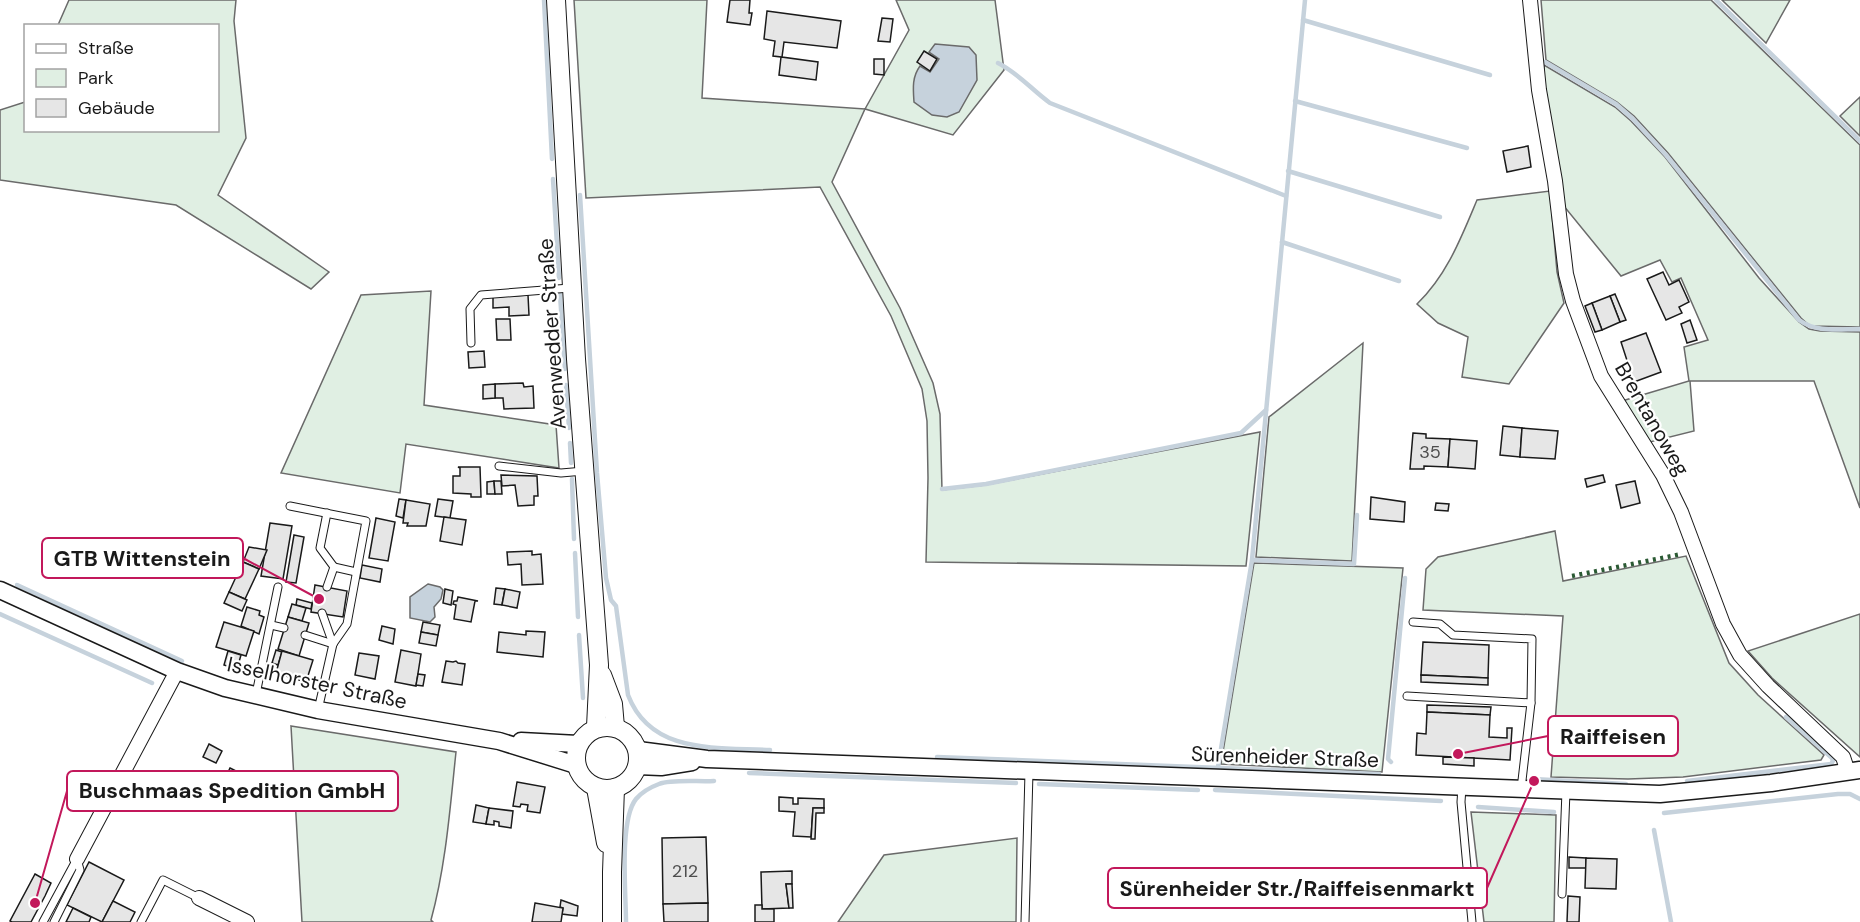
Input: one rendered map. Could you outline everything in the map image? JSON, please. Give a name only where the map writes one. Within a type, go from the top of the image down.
[{"type":"main road","name":"Avenwedder Straße","points":[[556,0],[572,288],[599,664],[596,728]]},
{"type":"main road","name":"Avenwedder Straße","points":[[599,664],[613,704],[615,727]]},
{"type":"main road","points":[[615,727],[626,732],[633,740],[637,758],[633,776],[615,788],[596,788],[580,775],[575,754],[578,744],[585,734],[596,728],[615,727]]},
{"type":"main road","points":[[596,788],[612,872]]},
{"type":"main road","points":[[612,922],[615,788]]},
{"type":"street","name":"Brentanoweg","points":[[1530,0],[1539,90],[1555,181],[1566,274],[1572,301],[1600,376],[1663,475],[1681,512],[1723,624],[1740,655],[1767,686],[1843,757],[1854,771]]},
{"type":"street","name":"Isselhorster Straße","points":[[0,590],[177,671],[255,696],[318,710],[499,741],[578,744]]},
{"type":"street","points":[[77,860],[177,671]]},
{"type":"street","name":"Isselhorster Straße","points":[[499,741],[576,765]]},
{"type":"street","name":"Sürenheider Straße","points":[[637,758],[661,767],[707,759],[1660,794],[1771,783],[1854,771]]},
{"type":"street","points":[[199,898],[247,922]]},
{"type":"lane","points":[[471,343],[470,309],[481,295],[572,288]]},
{"type":"lane","points":[[499,466],[561,473],[584,471]]},
{"type":"lane","points":[[290,506],[366,521],[347,624],[333,644],[318,710]]},
{"type":"lane","points":[[327,513],[320,548],[334,567],[356,572]]},
{"type":"lane","points":[[327,587],[334,567]]},
{"type":"lane","points":[[255,696],[278,588]]},
{"type":"lane","points":[[322,613],[333,644]]},
{"type":"lane","points":[[1413,622],[1440,624],[1453,634],[1532,639],[1531,703],[1521,789]]},
{"type":"lane","points":[[271,625],[284,628]]},
{"type":"lane","points":[[305,635],[333,644]]},
{"type":"lane","points":[[1407,696],[1531,703]]},
{"type":"lane","points":[[1025,922],[1029,770]]},
{"type":"lane","points":[[1462,787],[1461,802],[1472,922]]},
{"type":"lane","points":[[1562,894],[1566,791]]},
{"type":"lane","points":[[43,922],[77,860]]},
{"type":"lane","points":[[54,922],[80,870],[77,860]]},
{"type":"lane","points":[[141,922],[163,880],[199,898]]},
{"type":"green space","points":[[69,0],[236,0],[234,21],[246,138],[218,195],[329,272],[311,289],[176,205],[0,180],[0,110],[24,102],[24,132],[219,132],[219,24],[58,24]]},
{"type":"green space","points":[[574,0],[707,0],[702,98],[865,109],[832,182],[900,308],[933,383],[940,414],[942,490],[985,485],[1260,432],[1246,566],[926,562],[927,421],[922,389],[891,316],[820,187],[586,198]]},
{"type":"green space","points":[[896,0],[995,0],[1004,70],[953,135],[865,109],[909,30]]},
{"type":"green space","points":[[1541,0],[1711,0],[1860,145],[1860,327],[1810,326],[1801,318],[1668,153],[1634,116],[1617,102],[1546,60]]},
{"type":"green space","points":[[1722,0],[1790,0],[1766,43]]},
{"type":"green space","points":[[1544,65],[1615,107],[1631,121],[1665,157],[1759,278],[1799,322],[1809,329],[1820,331],[1860,332],[1860,508],[1814,381],[1690,381],[1694,431],[1650,442],[1622,401],[1689,381],[1684,347],[1708,340],[1681,278],[1672,282],[1660,260],[1621,276],[1563,205],[1543,88]]},
{"type":"green space","points":[[1860,97],[1860,136],[1840,116]]},
{"type":"green space","points":[[1550,191],[1557,272],[1564,303],[1509,384],[1462,377],[1468,337],[1438,323],[1417,304],[1428,293],[1445,268],[1477,200]]},
{"type":"green space","points":[[431,291],[424,405],[556,425],[559,468],[406,444],[400,493],[281,473],[361,295]]},
{"type":"green space","points":[[1363,343],[1352,561],[1256,557],[1269,417]]},
{"type":"green space","points":[[1555,531],[1563,581],[1686,556],[1729,663],[1758,695],[1824,755],[1821,760],[1683,777],[1628,779],[1551,777],[1563,616],[1423,610],[1426,569],[1438,557]]},
{"type":"green space","points":[[1254,563],[1403,568],[1382,772],[1221,764]]},
{"type":"green space","points":[[1860,614],[1860,757],[1772,678],[1748,651]]},
{"type":"green space","points":[[291,726],[456,752],[447,836],[431,920],[433,922],[302,922]]},
{"type":"green space","points":[[1471,812],[1556,815],[1554,922],[1484,922]]},
{"type":"green space","points":[[1017,838],[1016,922],[838,922],[884,855]]},
{"type":"shaded area","points":[[935,44],[969,47],[976,55],[977,80],[959,112],[947,117],[932,115],[914,102],[917,70],[920,66],[930,72],[939,59],[929,52]]},
{"type":"shaded area","points":[[428,584],[443,590],[441,599],[434,607],[435,617],[430,622],[410,618],[410,597]]},
{"type":"building","points":[[730,0],[750,0],[749,13],[752,13],[750,25],[727,22]]},
{"type":"building","points":[[767,11],[841,21],[837,48],[784,42],[782,57],[818,62],[816,80],[779,75],[781,57],[773,56],[775,41],[764,39]]},
{"type":"building","points":[[882,18],[893,19],[890,42],[878,41]]},
{"type":"building","points":[[924,51],[937,59],[930,71],[917,62]]},
{"type":"building","points":[[874,59],[884,59],[884,75],[874,74]]},
{"type":"building","points":[[1528,146],[1531,167],[1507,172],[1503,151]]},
{"type":"building","points":[[1663,272],[1669,285],[1679,280],[1689,302],[1679,307],[1682,313],[1666,320],[1647,279]]},
{"type":"building","points":[[1615,294],[1626,320],[1620,322],[1610,296]]},
{"type":"building","points":[[528,295],[529,315],[509,316],[509,307],[493,308],[493,297]]},
{"type":"building","points":[[1610,296],[1620,322],[1602,330],[1592,303]]},
{"type":"building","points":[[1592,303],[1602,330],[1595,332],[1585,306]]},
{"type":"building","points":[[496,319],[510,319],[511,340],[497,340]]},
{"type":"building","points":[[1690,320],[1697,340],[1687,343],[1681,324]]},
{"type":"building","points":[[1646,333],[1661,372],[1634,382],[1621,342]]},
{"type":"building","points":[[484,351],[485,367],[469,368],[468,352]]},
{"type":"building","points":[[523,383],[524,387],[533,386],[534,408],[504,409],[503,398],[495,398],[495,384]]},
{"type":"building","points":[[495,384],[495,398],[483,399],[483,385]]},
{"type":"building","points":[[1503,426],[1522,428],[1520,457],[1500,455]]},
{"type":"building","points":[[1522,428],[1558,431],[1555,459],[1520,457]]},
{"type":"building","points":[[1413,433],[1426,434],[1426,438],[1450,439],[1448,467],[1424,466],[1424,469],[1410,469]]},
{"type":"building","points":[[1450,439],[1477,441],[1475,469],[1448,467]]},
{"type":"building","points":[[458,467],[480,467],[481,497],[453,493],[453,476],[460,476]]},
{"type":"building","points":[[501,475],[537,476],[538,496],[534,496],[534,505],[518,506],[515,485],[502,486]]},
{"type":"building","points":[[1603,475],[1605,482],[1587,487],[1585,479]]},
{"type":"building","points":[[494,481],[495,494],[487,494],[487,482]]},
{"type":"building","points":[[494,481],[501,481],[502,494],[495,494]]},
{"type":"building","points":[[1635,481],[1640,503],[1621,508],[1616,485]]},
{"type":"building","points":[[1371,497],[1405,502],[1404,522],[1370,519]]},
{"type":"building","points":[[399,499],[406,500],[403,518],[396,516]]},
{"type":"building","points":[[438,499],[453,501],[450,518],[435,516]]},
{"type":"building","points":[[406,500],[430,504],[426,526],[407,526],[408,523],[403,523]]},
{"type":"building","points":[[1436,503],[1449,504],[1448,511],[1435,510]]},
{"type":"building","points":[[444,517],[466,520],[462,545],[440,541]]},
{"type":"building","points":[[376,518],[395,522],[388,561],[369,558]]},
{"type":"building","points":[[270,523],[292,526],[283,579],[261,576]]},
{"type":"building","points":[[294,535],[304,537],[296,583],[286,582]]},
{"type":"building","points":[[249,547],[267,550],[259,569],[243,562]]},
{"type":"building","points":[[532,551],[532,555],[541,554],[543,584],[522,585],[521,564],[508,565],[507,552]]},
{"type":"building","points":[[243,562],[259,569],[245,599],[229,592]]},
{"type":"building","points":[[362,565],[382,569],[380,582],[360,578]]},
{"type":"building","points":[[315,585],[347,591],[343,617],[311,612]]},
{"type":"building","points":[[496,588],[505,589],[502,605],[494,604]]},
{"type":"building","points":[[445,589],[453,591],[451,605],[443,603]]},
{"type":"building","points":[[505,589],[520,592],[517,608],[502,605]]},
{"type":"building","points":[[229,592],[247,600],[242,611],[224,603]]},
{"type":"building","points":[[458,597],[478,601],[475,601],[471,622],[454,619],[456,605],[453,604]]},
{"type":"building","points":[[297,599],[312,603],[311,609],[296,605]]},
{"type":"building","points":[[292,604],[306,608],[302,621],[288,617]]},
{"type":"building","points":[[247,607],[260,611],[259,615],[264,617],[259,634],[241,626]]},
{"type":"building","points":[[288,617],[309,623],[299,656],[278,649]]},
{"type":"building","points":[[224,622],[254,631],[246,656],[216,647]]},
{"type":"building","points":[[423,622],[440,625],[438,635],[421,632]]},
{"type":"building","points":[[382,626],[395,629],[393,644],[379,640]]},
{"type":"building","points":[[526,631],[545,632],[543,657],[497,652],[499,632],[526,635]]},
{"type":"building","points":[[421,632],[438,635],[436,646],[419,643]]},
{"type":"building","points":[[1423,642],[1489,645],[1488,678],[1421,675]]},
{"type":"building","points":[[276,650],[282,652],[278,665],[272,663]]},
{"type":"building","points":[[401,650],[421,654],[416,686],[395,682]]},
{"type":"building","points":[[228,651],[241,655],[237,669],[224,665]]},
{"type":"building","points":[[282,651],[313,660],[306,682],[276,673]]},
{"type":"building","points":[[359,653],[379,656],[375,679],[355,675]]},
{"type":"building","points":[[446,661],[465,664],[462,685],[442,682]]},
{"type":"building","points":[[418,674],[425,675],[423,686],[416,685]]},
{"type":"building","points":[[1421,675],[1488,678],[1488,685],[1421,682]]},
{"type":"building","points":[[1427,705],[1491,707],[1490,715],[1427,712]]},
{"type":"building","points":[[1427,712],[1490,715],[1489,737],[1507,738],[1507,728],[1512,728],[1510,760],[1416,755],[1417,733],[1426,734]]},
{"type":"building","points":[[209,744],[222,751],[216,763],[203,757]]},
{"type":"building","points":[[1443,757],[1474,758],[1474,766],[1443,764]]},
{"type":"building","points":[[230,768],[250,778],[237,805],[217,796]]},
{"type":"building","points":[[517,782],[545,787],[540,813],[527,811],[528,805],[513,806]]},
{"type":"building","points":[[779,797],[793,798],[793,804],[798,804],[798,798],[824,799],[824,808],[813,808],[811,837],[793,836],[795,812],[779,811]]},
{"type":"building","points":[[476,805],[489,808],[486,824],[473,822]]},
{"type":"building","points":[[489,808],[513,811],[511,828],[499,826],[499,822],[494,821],[494,825],[486,824]]},
{"type":"building","points":[[813,808],[824,808],[824,813],[816,813],[815,839],[811,839]]},
{"type":"building","points":[[706,837],[708,903],[663,904],[662,838]]},
{"type":"building","points":[[1569,857],[1586,858],[1586,868],[1569,868]]},
{"type":"building","points":[[1586,858],[1617,859],[1616,889],[1585,888]]},
{"type":"building","points":[[89,862],[124,880],[102,922],[67,905]]},
{"type":"building","points":[[792,871],[792,884],[786,884],[789,908],[762,909],[761,872]]},
{"type":"building","points":[[35,874],[51,883],[45,896],[31,922],[10,921]]},
{"type":"building","points":[[786,884],[792,884],[793,908],[789,908]]},
{"type":"building","points":[[1568,896],[1580,897],[1579,922],[1567,922]]},
{"type":"building","points":[[561,900],[578,906],[577,916],[562,914]]},
{"type":"building","points":[[113,901],[135,912],[130,922],[102,922]]},
{"type":"building","points":[[535,903],[563,908],[561,922],[532,922]]},
{"type":"building","points":[[708,903],[708,922],[664,922],[663,904]]},
{"type":"building","points":[[755,905],[762,905],[762,909],[774,909],[774,922],[755,922]]},
{"type":"building","points":[[73,908],[91,917],[89,922],[66,922]]},
{"type":"waterway","points":[[544,0],[552,159]]},
{"type":"waterway","points":[[1218,767],[1252,560],[1305,0]]},
{"type":"waterway","points":[[1716,0],[1860,141]]},
{"type":"waterway","points":[[1303,20],[1490,75]]},
{"type":"waterway","points":[[1545,62],[1616,104],[1633,119],[1666,155],[1799,320],[1820,329],[1860,329]]},
{"type":"waterway","points":[[998,63],[1050,103],[1286,196]]},
{"type":"waterway","points":[[1295,101],[1467,148]]},
{"type":"waterway","points":[[1288,171],[1440,217]]},
{"type":"waterway","points":[[553,179],[559,278]]},
{"type":"waterway","points":[[580,195],[597,473],[606,578],[611,600],[616,606],[628,695],[639,714],[652,728],[669,738],[708,747],[770,750]]},
{"type":"waterway","points":[[1282,242],[1399,281]]},
{"type":"waterway","points":[[560,294],[565,369]]},
{"type":"waterway","points":[[566,385],[569,428]]},
{"type":"waterway","points":[[942,489],[986,484],[1241,433],[1266,410]]},
{"type":"waterway","points":[[570,443],[571,463]]},
{"type":"waterway","points":[[572,479],[574,539]]},
{"type":"waterway","points":[[1252,560],[1354,564],[1357,515]]},
{"type":"waterway","points":[[575,553],[578,617]]},
{"type":"waterway","points":[[1391,762],[1388,759],[1405,578]]},
{"type":"waterway","points":[[17,585],[182,661]]},
{"type":"waterway","points":[[0,614],[152,683]]},
{"type":"waterway","points":[[579,635],[583,698]]},
{"type":"waterway","points":[[1687,781],[1831,764],[1832,758],[1786,717]]},
{"type":"waterway","points":[[937,757],[1379,774]]},
{"type":"waterway","points":[[749,773],[1016,783]]},
{"type":"waterway","points":[[1533,779],[1626,784]]},
{"type":"waterway","points":[[626,922],[625,840],[627,823],[636,799],[650,788],[664,782],[714,781]]},
{"type":"waterway","points":[[1039,784],[1198,790]]},
{"type":"waterway","points":[[1215,790],[1441,801]]},
{"type":"waterway","points":[[1664,813],[1838,794],[1850,794],[1860,799]]},
{"type":"waterway","points":[[1478,807],[1554,812]]},
{"type":"waterway","points":[[1654,830],[1671,922]]},
{"type":"hedge","points":[[1572,576],[1682,554]]},
{"type":"place","name":"GTB Wittenstein","points":[[319,599]]},
{"type":"place","name":"Raiffeisen","points":[[1458,754]]},
{"type":"place","name":"Sürenheider Str./Raiffeisenmarkt","points":[[1534,781]]},
{"type":"place","name":"Buschmaas Spedition GmbH","points":[[35,903]]}]
